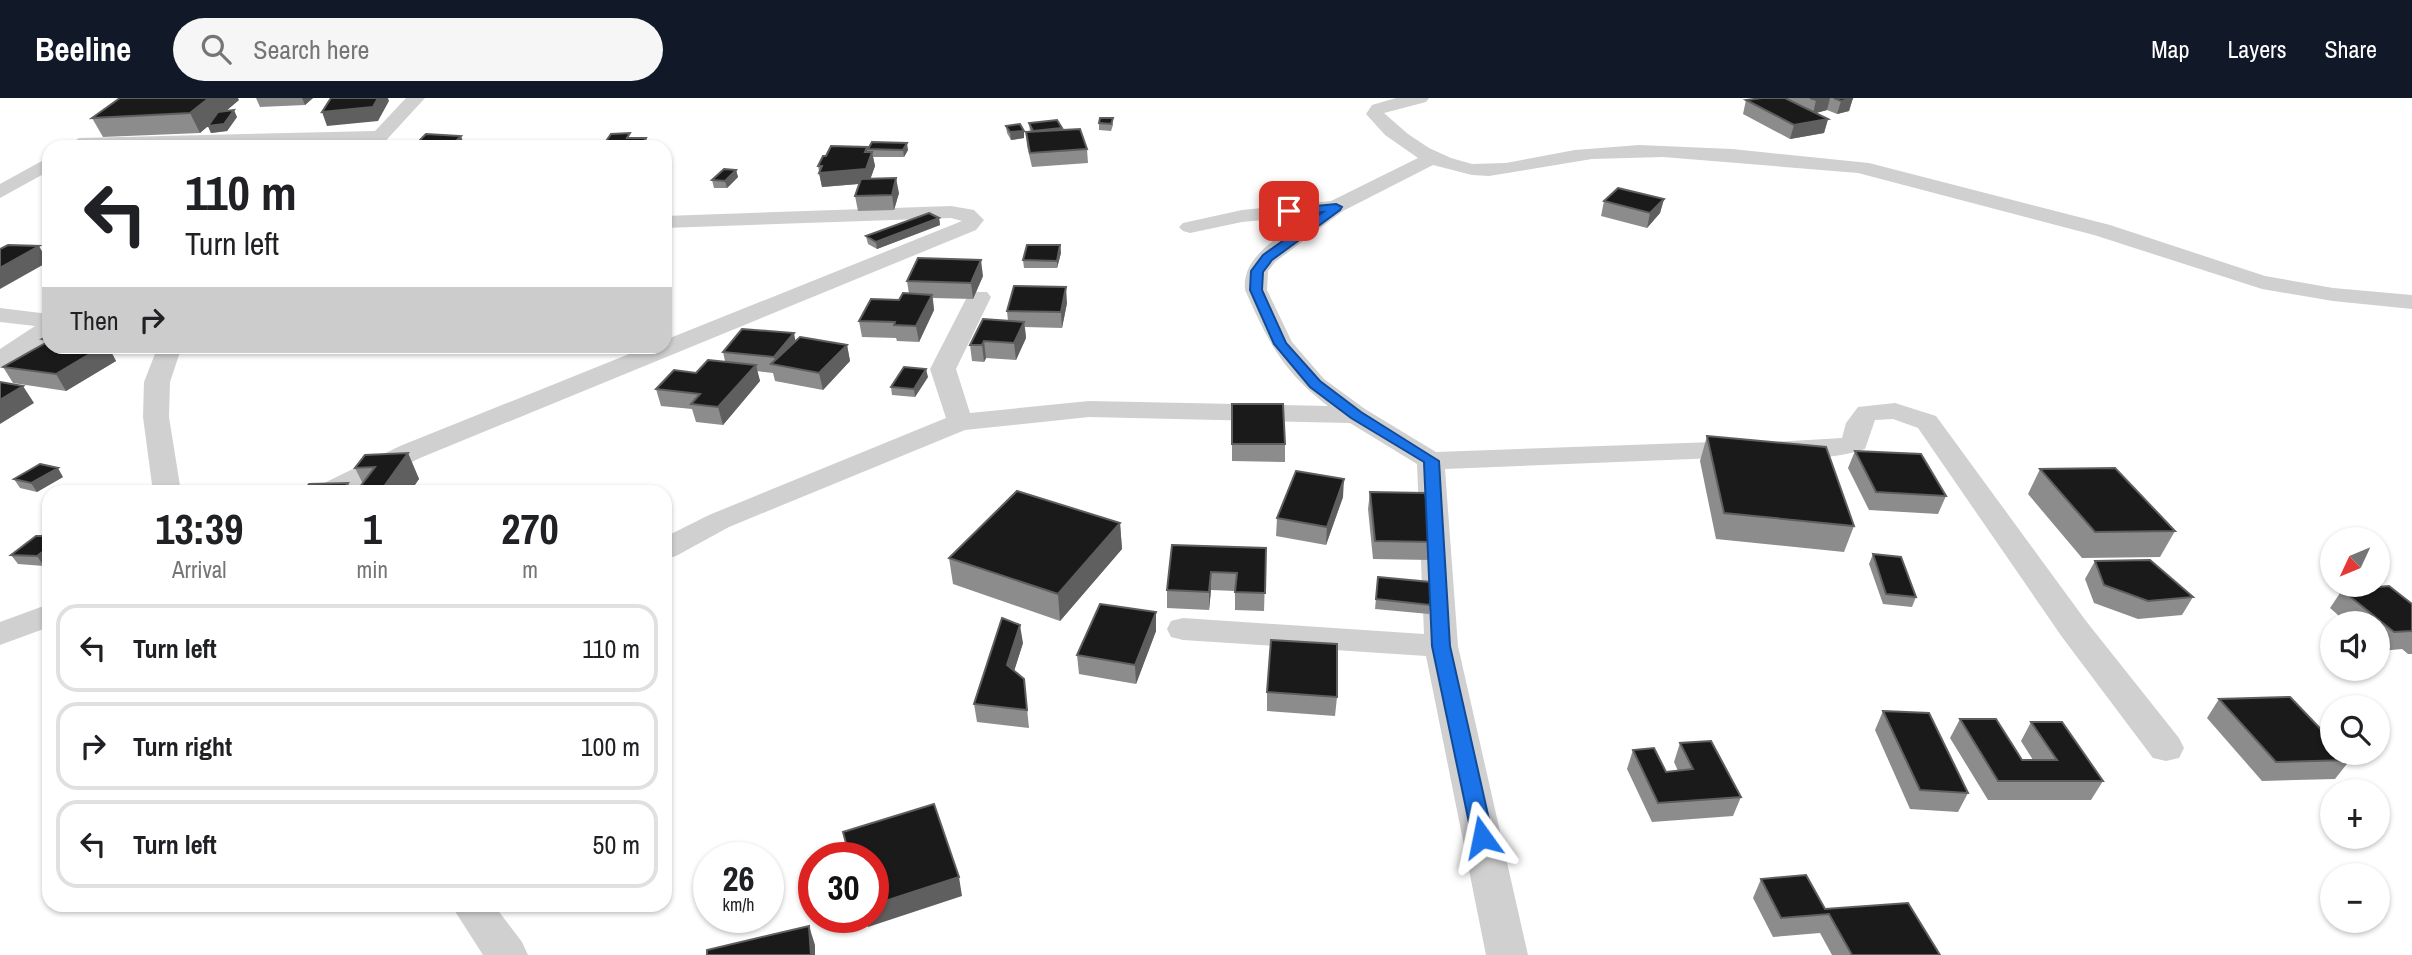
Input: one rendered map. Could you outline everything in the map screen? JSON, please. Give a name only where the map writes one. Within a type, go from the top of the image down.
[{"type":"street","points":[[376,140],[416,98]]},
{"type":"street","points":[[1420,98],[1378,108],[1375,114],[1415,148],[1455,167],[1485,170],[1523,167],[1589,153],[1643,150],[1843,164],[2101,230],[2157,246],[2221,270],[2284,287],[2364,299],[2412,302]]},
{"type":"street","points":[[85,140],[105,126]]},
{"type":"street","points":[[1432,158],[1336,207],[1268,257],[1257,271],[1256,290],[1280,344],[1315,384],[1356,415],[1431,461],[1843,447],[1855,443],[1859,423],[1867,413],[1895,411],[1911,414],[1927,422],[2074,629],[2166,748]]},
{"type":"street","points":[[4,188],[42,167]]},
{"type":"street","points":[[1191,227],[1242,216],[1336,207]]},
{"type":"street","points":[[672,222],[951,212],[967,215],[974,220],[969,226],[672,346]]},
{"type":"street","points":[[960,422],[943,369],[979,298]]},
{"type":"street","points":[[0,315],[42,320]]},
{"type":"street","points":[[0,360],[42,333]]},
{"type":"street","points":[[166,485],[156,417],[158,382],[167,354]]},
{"type":"street","points":[[343,485],[423,447],[653,354]]},
{"type":"street","points":[[672,545],[719,521],[960,422],[1089,409],[1356,415]]},
{"type":"street","points":[[1431,461],[1441,646],[1507,955]]},
{"type":"street","points":[[0,634],[42,618]]},
{"type":"street","points":[[1182,629],[1441,646]]},
{"type":"street","points":[[476,912],[507,955]]},
{"type":"building","points":[[120,98],[209,98],[190,113],[92,118]]},
{"type":"building","points":[[331,98],[378,98],[373,107],[322,112]]},
{"type":"building","points":[[1785,98],[1828,119],[1794,125],[1746,100]]},
{"type":"building","points":[[234,110],[224,124],[208,126],[218,112]]},
{"type":"building","points":[[1100,118],[1113,118],[1111,124],[1099,123]]},
{"type":"building","points":[[1057,120],[1062,128],[1033,131],[1029,123]]},
{"type":"building","points":[[1020,124],[1024,131],[1010,132],[1006,126]]},
{"type":"building","points":[[1080,129],[1087,149],[1030,153],[1026,132]]},
{"type":"building","points":[[630,133],[627,138],[646,138],[607,140],[611,134]]},
{"type":"building","points":[[426,134],[461,136],[457,140],[420,140]]},
{"type":"building","points":[[872,142],[907,143],[903,150],[868,149]]},
{"type":"building","points":[[831,146],[867,147],[865,152],[872,152],[866,169],[819,173],[822,166],[818,166]]},
{"type":"building","points":[[724,169],[736,170],[725,181],[712,180]]},
{"type":"building","points":[[896,178],[892,195],[855,196],[861,179]]},
{"type":"building","points":[[1618,188],[1664,199],[1650,213],[1604,201]]},
{"type":"building","points":[[929,213],[939,218],[876,242],[866,236]]},
{"type":"building","points":[[8,245],[39,246],[0,268],[0,249]]},
{"type":"building","points":[[1027,245],[1060,245],[1057,261],[1023,260]]},
{"type":"building","points":[[918,258],[981,260],[971,283],[907,281]]},
{"type":"building","points":[[1014,286],[1066,287],[1061,312],[1007,311]]},
{"type":"building","points":[[903,293],[932,295],[916,326],[894,325],[895,322],[859,321],[871,299],[899,300]]},
{"type":"building","points":[[983,319],[1024,322],[1014,343],[984,341],[982,345],[970,345]]},
{"type":"building","points":[[742,329],[794,333],[774,357],[723,352]]},
{"type":"building","points":[[800,337],[847,345],[819,373],[771,364]]},
{"type":"building","points":[[42,345],[42,354],[90,354],[56,374],[3,367]]},
{"type":"building","points":[[708,360],[756,365],[718,407],[691,404],[700,394],[656,389],[674,370],[696,373]]},
{"type":"building","points":[[904,367],[926,369],[914,389],[891,387]]},
{"type":"building","points":[[0,382],[23,386],[0,400]]},
{"type":"building","points":[[1232,404],[1283,404],[1285,444],[1232,444]]},
{"type":"building","points":[[1707,436],[1826,447],[1854,526],[1724,513]]},
{"type":"building","points":[[1855,451],[1921,454],[1946,496],[1876,492]]},
{"type":"building","points":[[408,453],[385,485],[361,485],[375,467],[355,468],[365,455]]},
{"type":"building","points":[[40,464],[58,468],[31,483],[14,479]]},
{"type":"building","points":[[2115,468],[2175,531],[2095,532],[2040,469]]},
{"type":"building","points":[[1296,471],[1344,479],[1327,527],[1277,518]]},
{"type":"building","points":[[348,483],[346,485],[309,484]]},
{"type":"building","points":[[1017,491],[1120,523],[1058,594],[949,558]]},
{"type":"building","points":[[1370,492],[1425,493],[1434,542],[1375,541]]},
{"type":"building","points":[[36,536],[42,536],[42,552],[37,556],[11,555]]},
{"type":"building","points":[[1172,545],[1266,548],[1265,593],[1235,592],[1237,573],[1211,572],[1209,592],[1167,590]]},
{"type":"building","points":[[1873,554],[1901,557],[1916,597],[1886,594]]},
{"type":"building","points":[[2150,560],[2193,597],[2148,601],[2104,585],[2095,561]]},
{"type":"building","points":[[1378,577],[1430,582],[1430,605],[1376,599]]},
{"type":"building","points":[[2390,587],[2412,604],[2412,631],[2394,632],[2390,629],[2390,611],[2368,611],[2351,597],[2390,597]]},
{"type":"building","points":[[1100,604],[1156,612],[1135,665],[1077,655]]},
{"type":"building","points":[[1002,618],[1020,625],[1007,665],[1024,679],[1027,710],[974,704]]},
{"type":"building","points":[[1271,640],[1337,644],[1337,697],[1267,692]]},
{"type":"building","points":[[2290,697],[2320,728],[2320,761],[2276,762],[2219,699]]},
{"type":"building","points":[[1883,711],[1929,713],[1968,793],[1920,790]]},
{"type":"building","points":[[1960,719],[1996,719],[2022,760],[2057,760],[2031,722],[2062,722],[2103,781],[1998,781]]},
{"type":"building","points":[[1711,741],[1741,797],[1658,803],[1633,750],[1654,748],[1666,772],[1693,769],[1680,743]]},
{"type":"building","points":[[934,804],[959,877],[889,900],[889,842],[846,842],[843,832]]},
{"type":"building","points":[[1806,875],[1825,909],[1908,903],[1940,955],[1852,955],[1829,914],[1781,918],[1761,879]]},
{"type":"building","points":[[798,929],[798,933],[809,933],[811,955],[707,955],[707,950]]},
{"type":"route","points":[[1289,211],[1336,207],[1268,257],[1257,271],[1256,290],[1280,344],[1315,384],[1356,415],[1431,461],[1441,646],[1482,837]]}]
